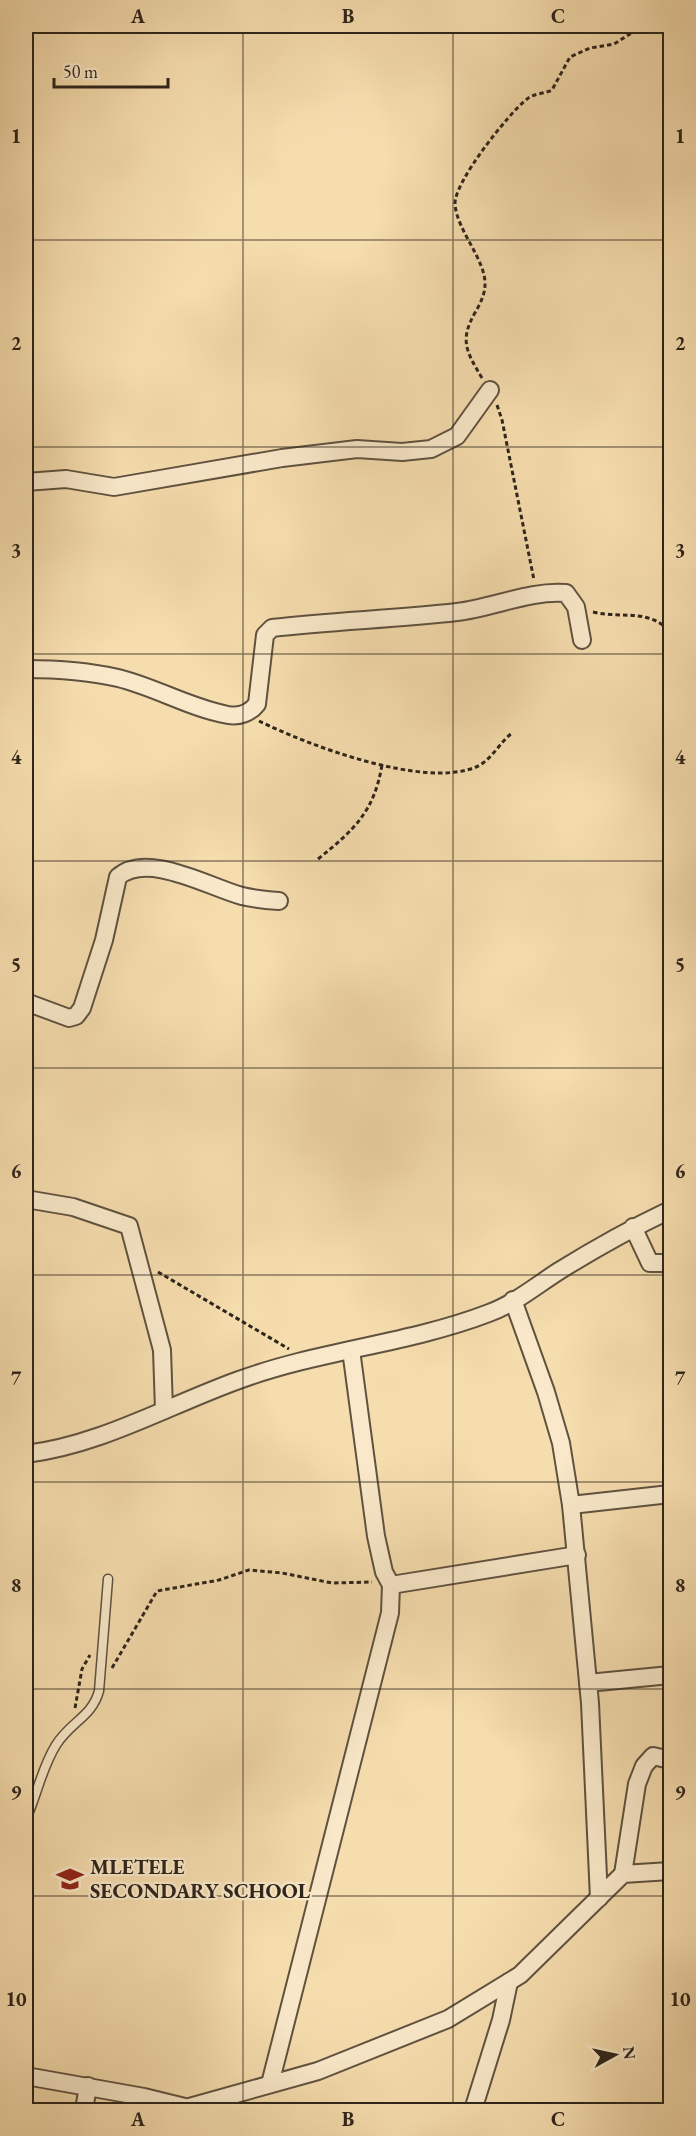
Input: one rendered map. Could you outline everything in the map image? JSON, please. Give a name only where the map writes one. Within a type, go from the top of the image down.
[{"type":"street","points":[[26,482],[66,479],[114,487],[282,458],[357,449],[402,452],[431,448],[457,436],[490,390]]},
{"type":"street","points":[[26,669],[64,669],[119,678],[229,715],[245,713],[257,704],[265,635],[272,628],[457,612],[536,595],[566,594],[576,607],[582,640]]},
{"type":"street","points":[[26,1002],[69,1018],[76,1016],[82,1008],[104,940],[118,877],[125,871],[146,867],[174,872],[241,895],[279,901]]},
{"type":"street","points":[[26,1199],[73,1207],[121,1221],[129,1226],[162,1350],[164,1410]]},
{"type":"street","points":[[26,1454],[87,1441],[242,1379],[307,1359],[437,1331],[491,1312],[633,1227],[670,1210]]},
{"type":"street","points":[[633,1227],[650,1263],[670,1263]]},
{"type":"street","points":[[513,1300],[546,1392],[561,1443],[571,1505],[578,1555],[588,1683],[599,1898]]},
{"type":"street","points":[[270,2084],[390,1613],[390,1582],[384,1572],[376,1536],[351,1350]]},
{"type":"street","points":[[571,1505],[670,1494]]},
{"type":"street","points":[[390,1582],[578,1555]]},
{"type":"street","points":[[588,1683],[670,1675]]},
{"type":"street","points":[[26,2076],[88,2086],[192,2109],[318,2071],[448,2019],[509,1983],[623,1874],[640,1775],[653,1756],[670,1760]]},
{"type":"street","points":[[623,1874],[670,1871]]},
{"type":"street","points":[[473,2110],[501,2020],[509,1983]]},
{"type":"street","points":[[84,2110],[88,2086]]},
{"type":"lane","points":[[26,1819],[55,1746],[72,1725],[91,1711],[100,1684],[108,1579]]},
{"type":"path","points":[[536,595],[502,420],[490,390],[473,363],[465,339],[465,329],[477,309],[485,285],[455,204],[457,189],[509,116],[532,95],[552,90],[570,57],[590,48],[614,44],[630,34],[654,26]]},
{"type":"path","points":[[576,607],[602,614],[646,615],[661,622],[670,631]]},
{"type":"path","points":[[245,713],[315,746],[382,765],[441,772],[464,771],[479,766],[512,732]]},
{"type":"path","points":[[318,859],[351,832],[366,813],[379,783],[382,765]]},
{"type":"path","points":[[139,1259],[176,1284],[222,1308],[307,1359]]},
{"type":"path","points":[[100,1684],[117,1662],[158,1591],[219,1581],[249,1570],[345,1584],[390,1582]]},
{"type":"path","points":[[72,1725],[82,1669],[89,1656],[102,1644]]},
{"type":"place","name":"MLETELE SECONDARY SCHOOL","points":[[70,1879]]}]
